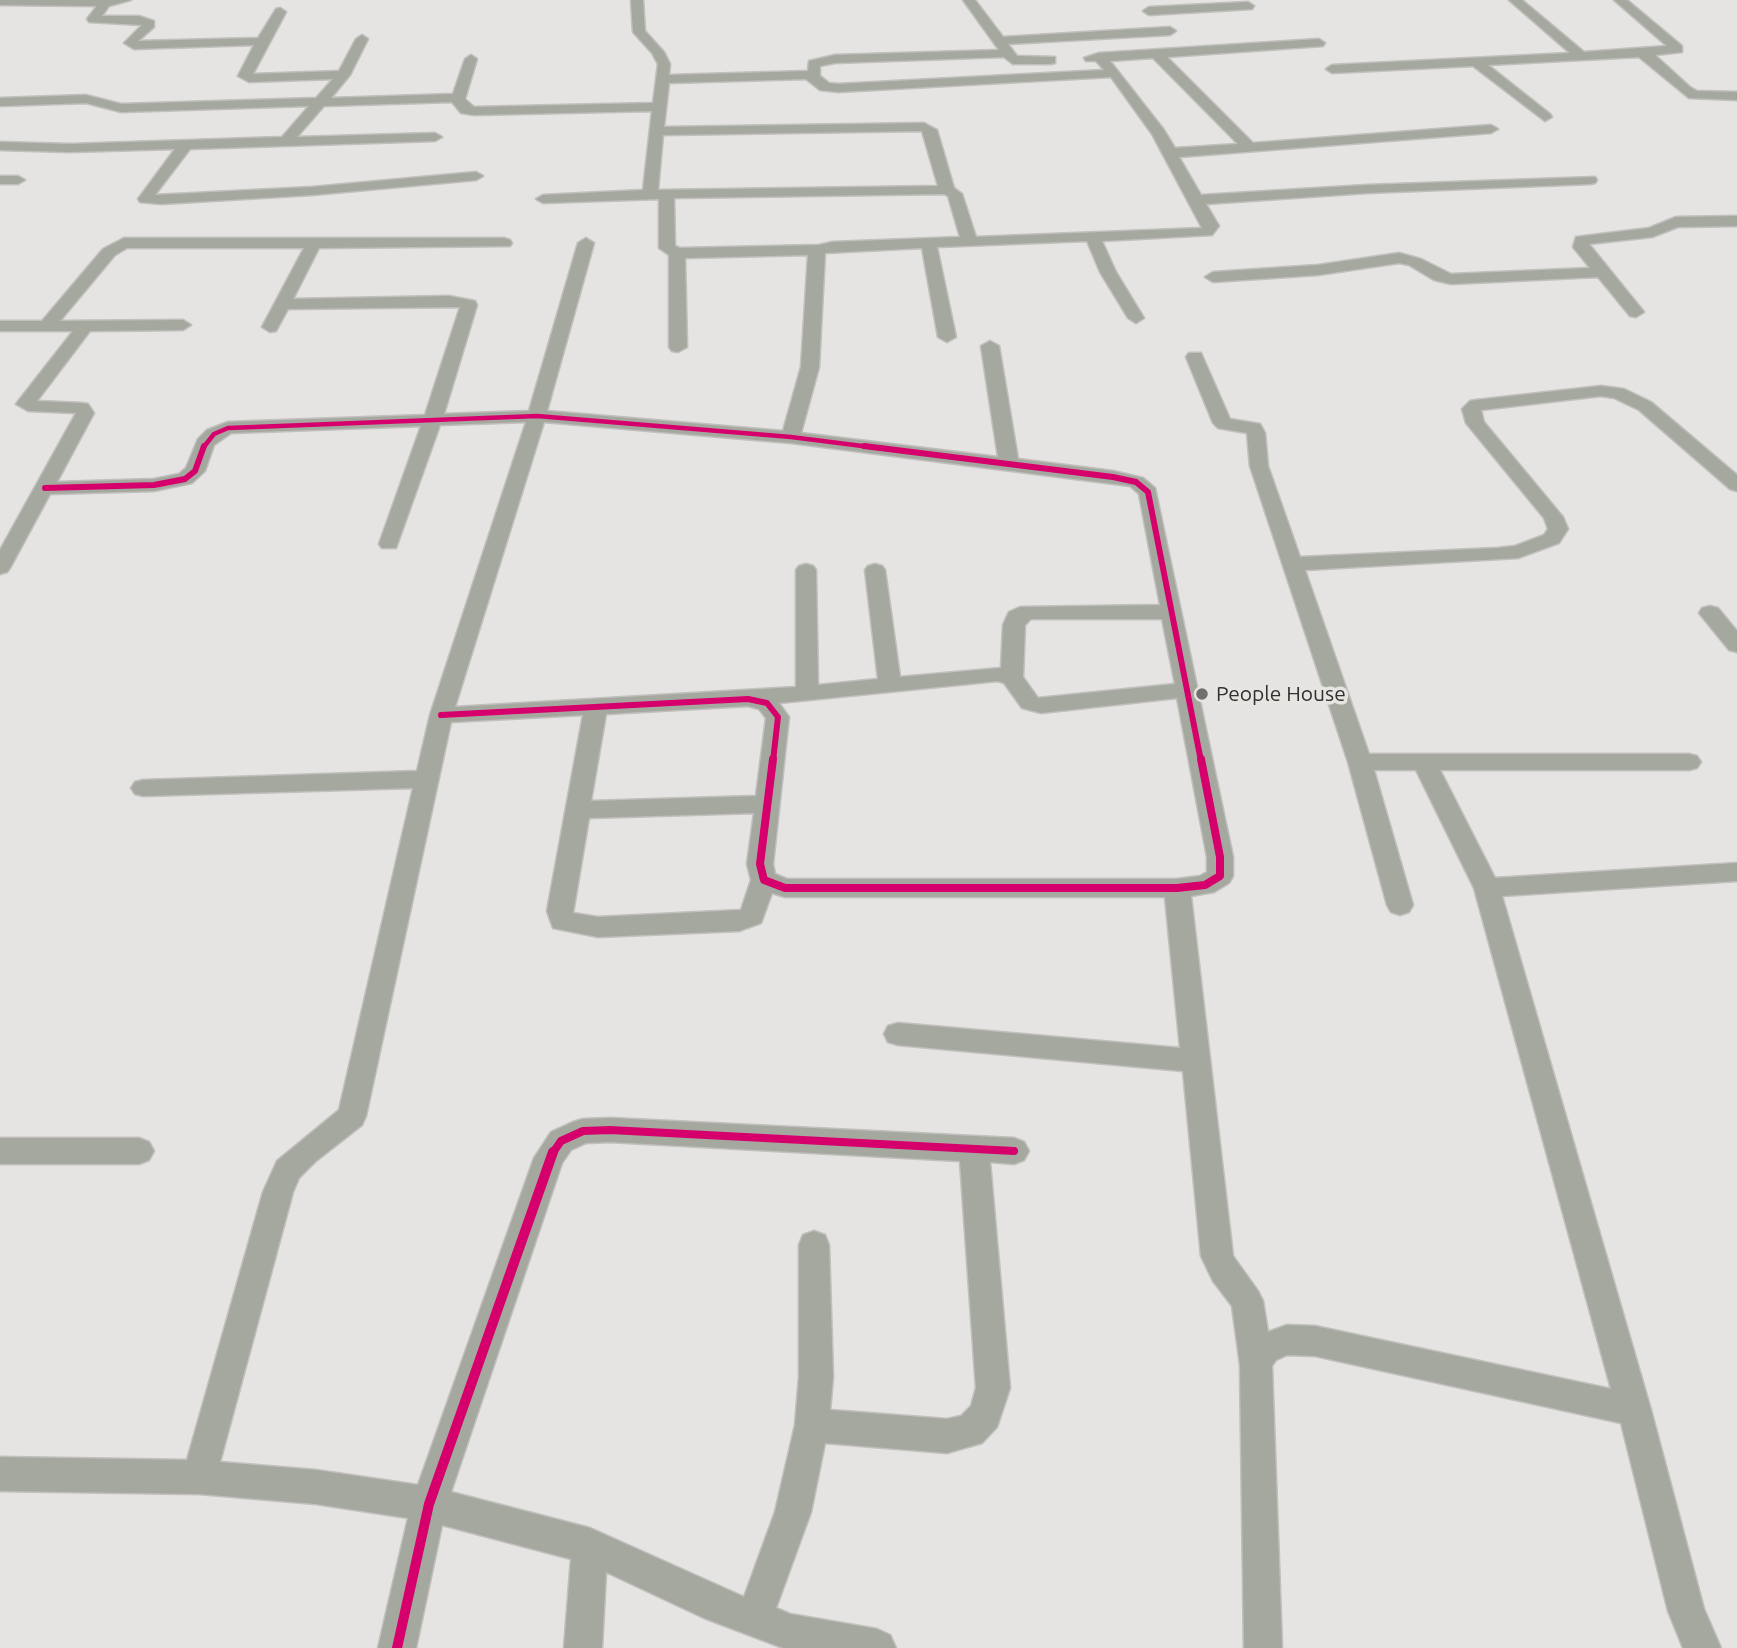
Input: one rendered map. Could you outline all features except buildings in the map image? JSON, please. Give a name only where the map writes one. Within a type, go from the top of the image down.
[{"type":"street","points":[[0,1],[106,3],[125,0]]},
{"type":"street","points":[[637,0],[637,26],[643,38],[662,57],[663,79],[657,131],[658,194],[667,248],[677,253],[819,250],[832,247],[1207,232],[1211,226],[1150,118],[1099,57]]},
{"type":"street","points":[[969,0],[1008,53],[1020,62],[1319,43]]},
{"type":"street","points":[[1515,0],[1580,55]]},
{"type":"street","points":[[1332,69],[1678,49],[1620,0]]},
{"type":"street","points":[[106,3],[92,16],[93,19],[139,20],[150,24],[132,40],[130,43],[134,45],[261,43]]},
{"type":"street","points":[[1146,6],[1248,6]]},
{"type":"street","points":[[1146,6],[1154,19],[1170,31],[1207,50]]},
{"type":"street","points":[[280,12],[245,76],[344,75]]},
{"type":"street","points":[[999,41],[1170,31]]},
{"type":"street","points":[[286,141],[344,75],[362,39]]},
{"type":"street","points":[[814,77],[814,64],[835,59],[1008,53]]},
{"type":"street","points":[[1156,53],[1249,147]]},
{"type":"street","points":[[1641,53],[1694,95],[1737,96]]},
{"type":"street","points":[[458,99],[471,59]]},
{"type":"street","points":[[1475,61],[1545,117]]},
{"type":"street","points":[[663,79],[796,74],[814,77],[825,88],[838,88],[1115,74]]},
{"type":"street","points":[[0,102],[86,99],[121,108],[458,99]]},
{"type":"street","points":[[458,99],[466,110],[474,111],[659,107]]},
{"type":"street","points":[[657,131],[924,127],[930,130],[947,190]]},
{"type":"street","points":[[1170,153],[1491,129]]},
{"type":"street","points":[[0,146],[60,149],[435,137]]},
{"type":"street","points":[[186,144],[145,199],[312,191],[477,176]]},
{"type":"street","points":[[0,180],[18,180]]},
{"type":"street","points":[[1195,200],[1367,189],[1590,180]]},
{"type":"street","points":[[543,199],[658,194],[947,190],[955,194],[970,243]]},
{"type":"street","points":[[1636,312],[1581,247],[1581,240],[1652,232],[1676,222],[1737,221]]},
{"type":"street","points":[[1093,238],[1108,271],[1136,318]]},
{"type":"street","points":[[47,325],[109,252],[124,243],[504,243]]},
{"type":"street","points":[[270,327],[314,243]]},
{"type":"street","points":[[199,1477],[278,1192],[288,1170],[352,1116],[441,715],[537,416],[586,243]]},
{"type":"street","points":[[929,244],[947,337]]},
{"type":"street","points":[[791,437],[810,367],[814,325],[815,256],[819,250]]},
{"type":"street","points":[[677,253],[678,347]]},
{"type":"street","points":[[1213,277],[1318,271],[1399,258],[1415,262],[1440,277],[1451,279],[1602,272]]},
{"type":"street","points":[[282,304],[449,301],[463,302],[468,306],[433,419],[389,544]]},
{"type":"street","points":[[0,326],[183,325]]},
{"type":"street","points":[[0,568],[85,413],[82,408],[25,404],[85,326]]},
{"type":"street","points":[[990,346],[1009,464]]},
{"type":"street","points":[[1195,357],[1219,419],[1224,424],[1253,428],[1256,433],[1259,466],[1360,762],[1400,905]]},
{"type":"street","points":[[1292,564],[1518,552],[1552,539],[1558,529],[1553,517],[1475,423],[1471,410],[1476,405],[1601,391],[1618,393],[1645,406],[1737,485]]},
{"type":"street","points":[[45,488],[153,485],[185,479],[195,471],[205,443],[214,434],[228,428],[537,416],[791,437],[1009,464],[1113,477],[1136,482],[1148,492],[1220,857],[1220,876],[1205,885],[1177,888],[785,888],[764,880]]},
{"type":"street","points":[[806,570],[807,693]]},
{"type":"street","points":[[875,570],[890,684]]},
{"type":"street","points":[[1012,678],[1014,625],[1017,617],[1028,612],[1171,612]]},
{"type":"street","points":[[1710,613],[1737,645]]},
{"type":"street","points":[[441,715],[748,699],[999,674],[1012,678],[1030,703],[1041,706],[1187,690]]},
{"type":"street","points":[[596,706],[560,911],[562,921],[598,927],[739,921],[751,916],[764,880],[760,864],[778,717],[767,703],[748,699]]},
{"type":"street","points":[[1360,762],[1689,762]]},
{"type":"street","points":[[1424,762],[1487,888],[1634,1410],[1686,1611],[1702,1648]]},
{"type":"street","points":[[143,788],[426,779]]},
{"type":"street","points":[[578,810],[768,804]]},
{"type":"street","points":[[1487,888],[1737,872]]},
{"type":"street","points":[[1177,888],[1217,1256],[1224,1271],[1247,1301],[1256,1365],[1264,1648]]},
{"type":"street","points":[[898,1034],[1196,1061]]},
{"type":"street","points":[[397,1648],[429,1504],[549,1158],[561,1141],[583,1131],[610,1130],[1014,1151]]},
{"type":"street","points":[[812,1426],[947,1436],[970,1431],[985,1415],[993,1388],[974,1149]]},
{"type":"street","points":[[0,1151],[139,1151]]},
{"type":"street","points":[[754,1619],[793,1512],[812,1426],[816,1377],[814,1245]]},
{"type":"street","points":[[1256,1365],[1264,1349],[1287,1339],[1315,1341],[1634,1410]]},
{"type":"street","points":[[0,1474],[199,1477],[316,1487],[429,1504],[590,1546],[717,1605],[790,1632],[877,1648]]},
{"type":"street","points":[[583,1648],[590,1546]]},
{"type":"cycle path","points":[[45,488],[154,485],[185,479],[195,471],[205,443],[214,434],[228,428],[537,416],[791,437],[1136,482],[1148,492],[1220,857],[1220,876],[1205,885],[1177,888],[785,888],[764,880],[760,864],[778,717],[767,703],[748,699],[441,715]]},
{"type":"cycle path","points":[[397,1648],[429,1504],[549,1158],[561,1141],[583,1131],[610,1130],[1014,1151]]},
{"type":"place","name":"People House","points":[[1202,694]]}]
